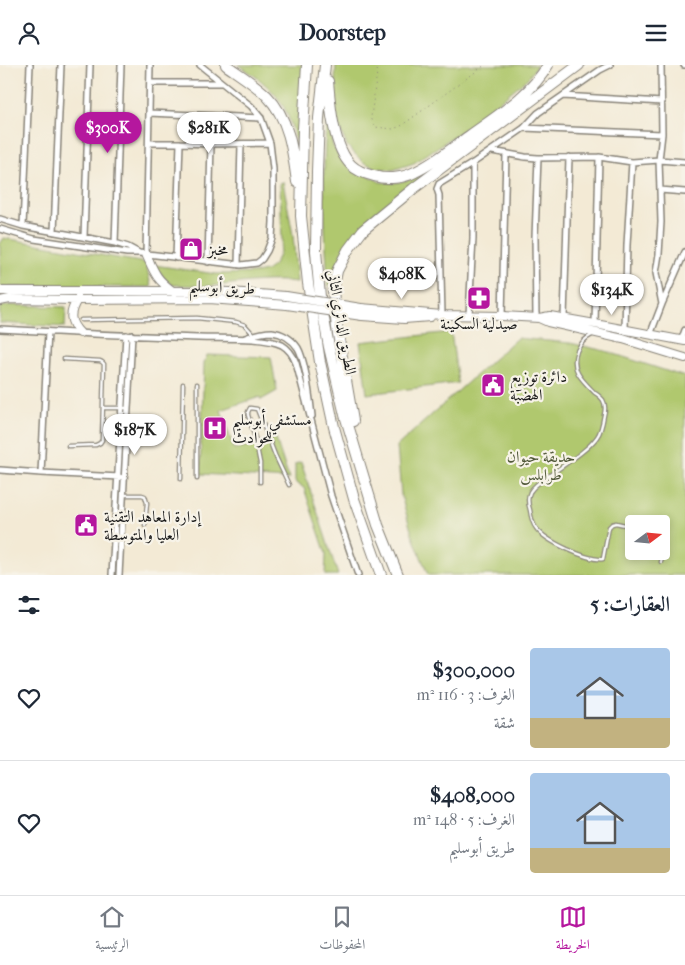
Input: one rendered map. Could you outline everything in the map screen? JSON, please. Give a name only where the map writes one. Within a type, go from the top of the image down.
[{"type":"highway","points":[[226,65],[268,96],[283,120],[291,145],[301,216]]},
{"type":"highway","name":"الطريق الدائري الثاني","points":[[307,65],[301,216],[308,283],[320,362],[334,427],[354,499],[381,575]]},
{"type":"highway","points":[[326,65],[332,116],[336,137],[342,153],[351,165],[363,173],[379,178],[388,178],[414,173],[431,163],[525,94],[542,77],[548,65]]},
{"type":"highway","name":"الطريق الدائري الثاني","points":[[326,65],[319,118],[317,171],[316,251],[320,297],[329,347],[345,415],[378,525],[398,575]]},
{"type":"highway","points":[[361,469],[337,329],[334,291],[337,271],[348,250],[363,230],[406,195],[579,65]]},
{"type":"main road","points":[[143,253],[161,282],[174,292]]},
{"type":"main road","name":"طريق أبوسليم","points":[[0,291],[230,292],[286,296],[404,319],[442,315],[550,316],[683,341]]},
{"type":"main road","name":"طريق أبوسليم","points":[[0,301],[10,299],[209,299],[362,312]]},
{"type":"main road","points":[[77,300],[72,307],[71,314],[74,328],[80,333]]},
{"type":"main road","name":"طريق أبوسليم","points":[[537,317],[548,322],[623,339],[685,358]]},
{"type":"street","points":[[23,226],[30,65]]},
{"type":"street","points":[[54,231],[61,65]]},
{"type":"street","points":[[84,237],[90,65]]},
{"type":"street","points":[[115,243],[121,65]]},
{"type":"street","points":[[143,253],[149,143],[150,65]]},
{"type":"street","points":[[0,229],[34,239],[127,253],[143,253],[238,265],[257,263],[262,259],[272,238],[273,169],[270,143],[261,118],[251,106],[200,65]]},
{"type":"street","points":[[442,315],[439,195],[436,189],[441,182],[492,151],[524,128],[538,113],[610,65]]},
{"type":"street","points":[[661,65],[662,134],[659,160],[661,222],[656,273],[662,304]]},
{"type":"street","points":[[150,83],[221,83]]},
{"type":"street","points":[[563,96],[662,102]]},
{"type":"street","points":[[149,113],[261,118]]},
{"type":"street","points":[[524,128],[662,134]]},
{"type":"street","points":[[149,143],[270,143]]},
{"type":"street","points":[[176,258],[180,143]]},
{"type":"street","points":[[208,262],[211,144]]},
{"type":"street","points":[[238,265],[241,144]]},
{"type":"street","points":[[492,151],[538,158],[599,157],[632,162],[659,160],[685,162]]},
{"type":"street","points":[[502,316],[506,153]]},
{"type":"street","points":[[564,318],[570,157]]},
{"type":"street","points":[[595,324],[599,157]]},
{"type":"street","points":[[537,317],[535,237],[538,158]]},
{"type":"street","points":[[625,330],[627,245],[632,162]]},
{"type":"street","points":[[469,315],[473,238],[473,163]]},
{"type":"street","points":[[660,191],[685,192]]},
{"type":"street","points":[[0,219],[23,226],[115,243],[143,253]]},
{"type":"street","points":[[650,335],[685,252]]},
{"type":"street","points":[[0,329],[250,339],[283,346],[292,354],[298,371],[331,496],[358,575]]},
{"type":"street","points":[[683,341],[685,331]]},
{"type":"street","points":[[41,473],[48,332]]},
{"type":"street","points":[[241,339],[270,332],[287,337],[297,347],[301,354],[305,371],[314,432]]},
{"type":"street","points":[[112,575],[123,495],[121,477],[121,408],[126,335]]},
{"type":"street","points":[[119,575],[121,477],[128,408],[132,335]]},
{"type":"street","points":[[0,470],[121,477]]},
{"type":"lane","points":[[82,320],[197,318],[236,322],[245,325],[254,335]]},
{"type":"lane","points":[[596,333],[581,343],[576,354],[575,369],[583,381],[603,400],[605,405],[598,436],[585,449],[530,491],[529,507],[532,520],[537,529],[550,540],[578,554],[601,559],[603,559],[609,527],[616,523],[625,525]]},
{"type":"lane","points":[[64,359],[102,362],[104,364],[102,440],[96,445],[68,446]]},
{"type":"lane","points":[[181,479],[183,384]]},
{"type":"lane","points":[[197,384],[197,479]]},
{"type":"lane","points":[[103,408],[128,408]]},
{"type":"lane","points":[[260,482],[260,463],[248,415],[250,408],[257,409],[274,455],[289,485]]},
{"type":"lane","points":[[123,495],[144,496],[147,503],[145,525]]},
{"type":"path","points":[[378,65],[371,117],[375,127],[393,129],[401,127],[485,65]]},
{"type":"green space","points":[[238,65],[303,65],[298,150],[281,102],[262,81]]},
{"type":"green space","points":[[336,65],[537,65],[529,77],[472,124],[414,163],[393,170],[376,168],[363,162],[347,146],[333,112]]},
{"type":"green space","points":[[327,117],[333,146],[341,159],[380,182],[394,183],[423,177],[362,227],[331,285],[328,286],[324,180]]},
{"type":"green space","points":[[283,182],[293,235],[297,282],[269,281],[217,286],[172,285],[154,265],[216,274],[266,271],[274,265],[282,242],[280,183]]},
{"type":"green space","points":[[4,238],[146,263],[151,287],[0,287],[0,244]]},
{"type":"green space","points":[[9,305],[66,307],[65,327],[0,323],[0,307]]},
{"type":"green space","points":[[451,332],[458,383],[367,394],[360,342]]},
{"type":"green space","name":"حديقة حيوان طرابلس","points":[[517,338],[570,343],[605,351],[685,377],[685,575],[428,575],[412,534],[401,495],[397,446]]},
{"type":"green space","points":[[207,355],[271,357],[277,391],[261,400],[260,397],[221,410],[234,449],[260,444],[275,436],[289,479],[200,474],[204,363]]},
{"type":"green space","points":[[301,462],[338,575],[325,575],[326,554],[304,488],[295,482],[295,464]]},
{"type":"place","name":"مخبز","points":[[191,249]]},
{"type":"place","name":"صيدلية السكينة","points":[[479,298]]},
{"type":"place","name":"دائرة توزيع الهضبة","points":[[493,385]]},
{"type":"place","name":"مستشفي أبوسليم للحوادث","points":[[215,428]]},
{"type":"place","name":"إدارة المعاهد التقنية العليا والمتوسطة","points":[[86,525]]}]
